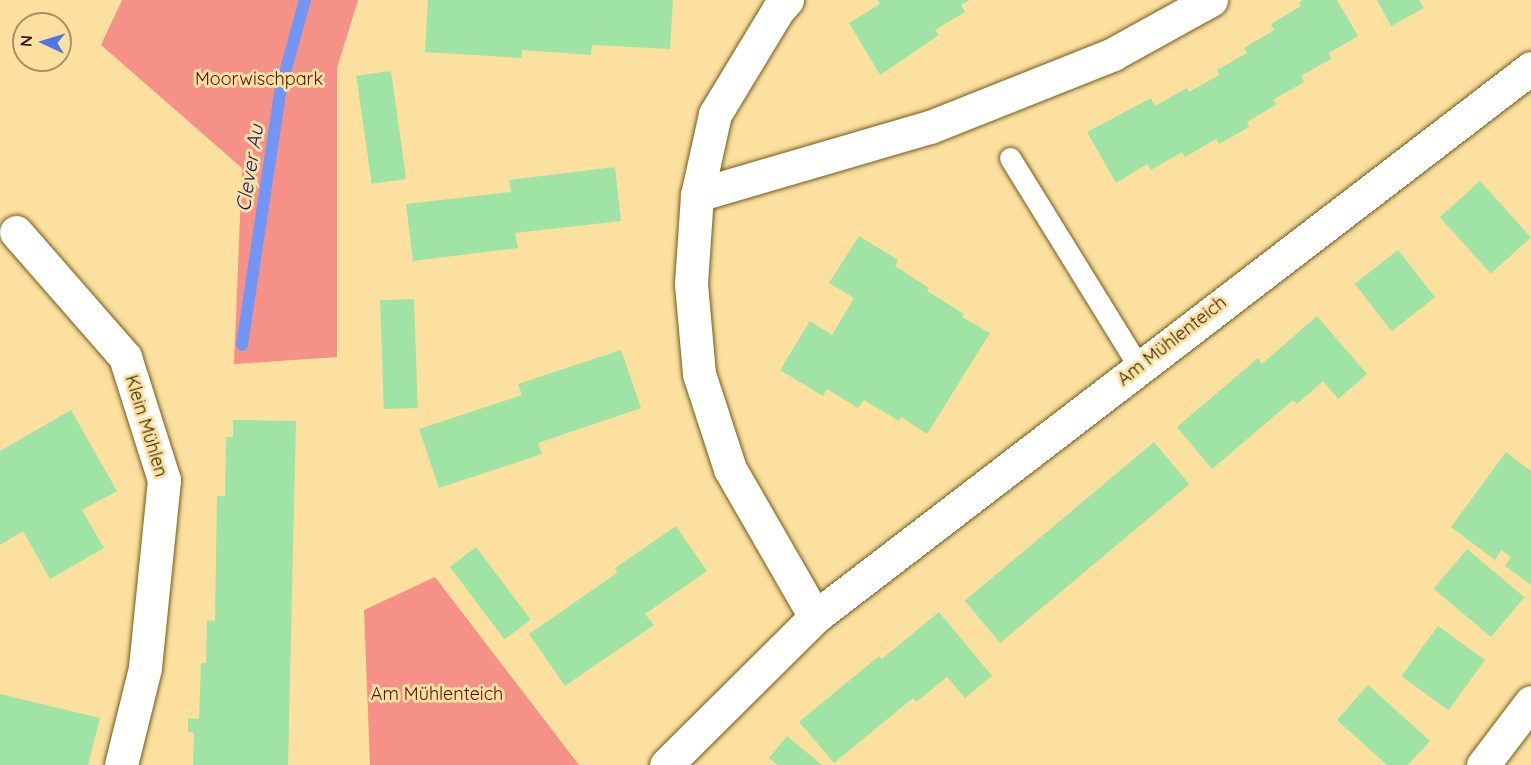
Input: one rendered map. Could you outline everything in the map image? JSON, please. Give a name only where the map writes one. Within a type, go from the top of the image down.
[{"type":"street","points":[[787,0],[778,10],[716,114],[697,195],[691,284],[699,374],[730,469],[815,617]]},
{"type":"street","points":[[697,195],[930,127],[1113,54],[1211,0]]},
{"type":"street","name":"Am Mühlenteich","points":[[666,765],[815,617],[1531,68]]},
{"type":"street","name":"Klein Mühlen","points":[[16,232],[125,357],[164,480],[145,668],[121,765]]},
{"type":"street","points":[[1483,765],[1531,702]]},
{"type":"lane","points":[[1010,158],[1139,367]]},
{"type":"green space","name":"Moorwischpark","points":[[122,0],[358,0],[337,68],[337,357],[234,364],[242,168],[101,45]]},
{"type":"green space","name":"Am Mühlenteich","points":[[435,577],[579,765],[370,765],[364,610]]},
{"type":"building","points":[[428,0],[673,0],[670,49],[592,45],[591,55],[522,50],[522,58],[425,52]]},
{"type":"building","points":[[877,0],[970,0],[961,5],[965,12],[935,30],[939,35],[880,75],[849,23],[880,4]]},
{"type":"building","points":[[1337,0],[1358,36],[1329,53],[1331,59],[1301,76],[1304,82],[1273,100],[1277,104],[1247,122],[1249,127],[1219,144],[1216,139],[1185,157],[1182,152],[1151,170],[1147,164],[1116,183],[1087,132],[1151,98],[1155,106],[1187,88],[1189,92],[1219,75],[1217,70],[1247,53],[1244,48],[1274,30],[1271,24],[1301,6],[1299,2]]},
{"type":"building","points":[[1377,0],[1419,0],[1424,8],[1391,26]]},
{"type":"building","points":[[391,71],[406,179],[372,184],[356,76]]},
{"type":"building","points":[[615,167],[621,221],[515,233],[518,248],[413,261],[406,204],[511,192],[509,180]]},
{"type":"building","points":[[1480,181],[1531,237],[1491,274],[1440,217]]},
{"type":"building","points":[[859,236],[898,260],[895,266],[929,288],[927,291],[964,314],[962,317],[990,333],[927,434],[901,417],[899,421],[864,400],[858,408],[827,389],[823,396],[780,370],[810,321],[832,335],[854,298],[829,283]]},
{"type":"building","points":[[1398,250],[1435,297],[1392,331],[1355,284]]},
{"type":"building","points":[[414,299],[418,408],[384,409],[380,300]]},
{"type":"building","points":[[1317,316],[1367,374],[1338,399],[1323,381],[1297,404],[1293,400],[1212,469],[1177,427],[1258,358],[1262,364]]},
{"type":"building","points":[[621,350],[641,408],[538,443],[542,454],[439,488],[419,429],[522,395],[518,384]]},
{"type":"building","points":[[71,410],[117,491],[82,510],[104,548],[50,579],[23,531],[0,545],[0,451]]},
{"type":"building","points":[[233,420],[296,421],[288,765],[193,765],[194,733],[188,732],[188,718],[199,719],[201,663],[206,663],[207,620],[215,621],[217,496],[225,496],[226,437],[233,437]]},
{"type":"building","points":[[1154,442],[1189,484],[1000,643],[965,601]]},
{"type":"building","points":[[1506,452],[1531,471],[1531,585],[1505,566],[1511,557],[1501,550],[1495,560],[1451,527]]},
{"type":"building","points":[[676,526],[707,571],[645,614],[654,625],[565,686],[529,634],[617,573],[615,568]]},
{"type":"building","points":[[476,547],[531,620],[504,640],[450,567]]},
{"type":"building","points":[[1467,549],[1524,597],[1491,637],[1434,589]]},
{"type":"building","points":[[939,612],[992,676],[965,698],[947,677],[916,702],[913,698],[834,763],[799,722],[879,656],[882,659]]},
{"type":"building","points":[[1438,626],[1485,660],[1448,710],[1402,676]]},
{"type":"building","points":[[1368,685],[1430,741],[1408,765],[1387,765],[1337,720]]},
{"type":"building","points":[[0,694],[100,718],[88,765],[0,765]]},
{"type":"building","points":[[787,736],[822,765],[778,765],[769,758]]},
{"type":"waterway","name":"Clever Au","points":[[242,345],[281,87],[305,0]]}]
